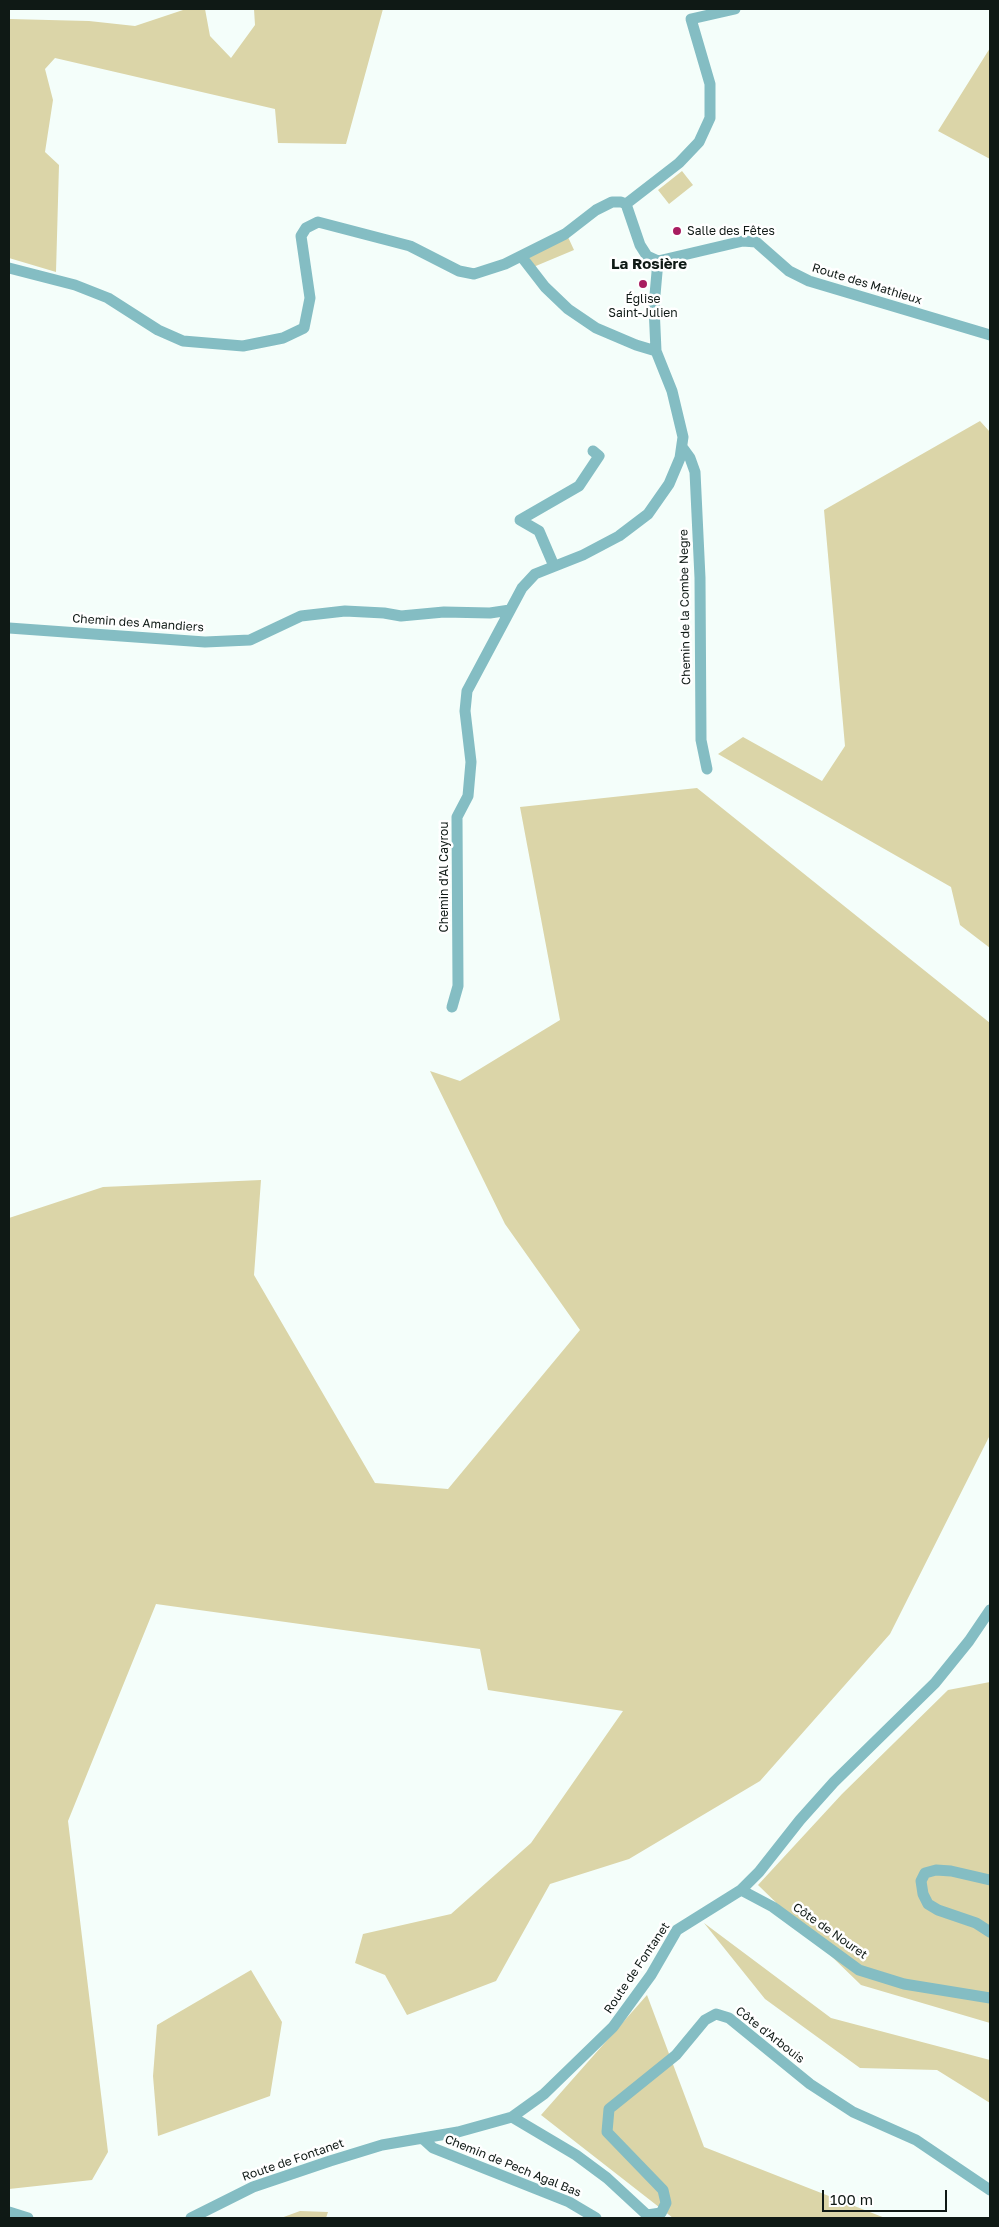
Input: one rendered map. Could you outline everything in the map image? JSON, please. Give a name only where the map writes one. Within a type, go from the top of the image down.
[{"type":"street","points":[[626,204],[678,163],[700,142],[710,118],[710,84],[690,19],[735,9]]},
{"type":"street","points":[[9,268],[75,285],[108,298],[158,330],[183,341],[243,346],[283,338],[304,328],[310,298],[301,236],[306,228],[318,222],[410,246],[467,274],[485,272],[521,256],[565,234],[596,210],[612,202],[626,204]]},
{"type":"street","points":[[510,610],[522,588],[534,574],[619,536],[648,514],[669,484],[680,458],[684,437],[672,391],[656,351],[654,306],[658,261],[647,256],[640,245],[626,204]]},
{"type":"street","name":"Route des Mathieux","points":[[658,261],[735,243],[756,242],[788,271],[809,281],[990,335]]},
{"type":"street","points":[[521,256],[544,287],[568,309],[596,328],[636,345],[656,351]]},
{"type":"street","name":"Chemin de la Combe Negre","points":[[682,446],[690,458],[695,472],[700,578],[701,740],[707,769]]},
{"type":"street","points":[[554,566],[539,531],[520,520],[579,486],[599,456],[593,451]]},
{"type":"street","name":"Chemin des Amandiers","points":[[9,628],[205,642],[250,640],[301,616],[345,611],[384,612],[401,616],[444,612],[490,613],[510,610]]},
{"type":"street","name":"Chemin d'Al Cayrou","points":[[452,1007],[458,986],[457,817],[468,796],[471,762],[466,711],[467,691],[510,610]]},
{"type":"street","name":"Route de Fontanet","points":[[191,2218],[253,2187],[382,2146],[458,2132],[512,2116],[544,2094],[613,2027],[651,1975],[677,1930],[742,1890],[834,1782],[934,1683],[969,1641],[990,1610]]},
{"type":"street","points":[[990,1880],[951,1871],[936,1870],[924,1873],[921,1881],[923,1894],[928,1904],[938,1910],[976,1924],[990,1932]]},
{"type":"street","name":"Côte de Nouret","points":[[742,1890],[774,1907],[859,1970],[904,1984],[990,1998]]},
{"type":"street","name":"Côte d'Arbouis","points":[[512,2116],[576,2155],[607,2178],[647,2215],[661,2214],[666,2203],[663,2190],[607,2132],[608,2109],[676,2055],[705,2020],[716,2014],[729,2018],[810,2084],[853,2112],[916,2140],[990,2190]]},
{"type":"street","name":"Chemin de Pech Agal Bas","points":[[422,2138],[432,2148],[569,2202],[596,2218]]},
{"type":"street","points":[[9,2212],[28,2218]]},
{"type":"shaded area","points":[[186,9],[205,9],[210,36],[231,58],[255,25],[254,9],[383,9],[346,144],[278,143],[275,109],[55,58],[45,69],[53,100],[45,152],[59,165],[56,272],[9,258],[9,19],[89,21],[135,26]]},
{"type":"shaded area","points":[[990,48],[990,159],[938,131]]},
{"type":"shaded area","points":[[682,171],[693,185],[669,204],[658,190]]},
{"type":"shaded area","points":[[568,237],[574,250],[531,268],[525,258]]},
{"type":"shaded area","points":[[980,421],[990,432],[990,948],[960,925],[951,887],[718,754],[743,737],[822,781],[845,746],[824,510]]},
{"type":"shaded area","points":[[697,788],[990,1023],[990,1435],[890,1634],[760,1781],[629,1859],[550,1884],[496,1981],[407,2015],[385,1975],[355,1963],[363,1934],[451,1914],[531,1843],[623,1711],[488,1690],[480,1649],[156,1604],[68,1821],[108,2152],[92,2180],[9,2189],[9,1218],[103,1187],[261,1180],[254,1275],[375,1483],[448,1489],[580,1330],[505,1224],[430,1071],[460,1081],[560,1020],[520,807]]},
{"type":"shaded area","points":[[990,1682],[990,2023],[861,1985],[758,1885],[842,1794],[948,1690]]},
{"type":"shaded area","points":[[704,1923],[831,2018],[990,2060],[990,2103],[937,2070],[860,2068],[765,1999]]},
{"type":"shaded area","points":[[251,1970],[282,2022],[270,2096],[158,2136],[153,2076],[157,2025]]},
{"type":"shaded area","points":[[647,1995],[704,2147],[885,2218],[673,2218],[541,2115]]},
{"type":"shaded area","points":[[300,2211],[328,2212],[326,2218],[281,2218]]},
{"type":"place","name":"Salle des Fêtes","points":[[677,231]]},
{"type":"place","name":"Église Saint-Julien","points":[[643,284]]},
{"type":"district","name":"La Rosière","points":[[649,264]]}]
